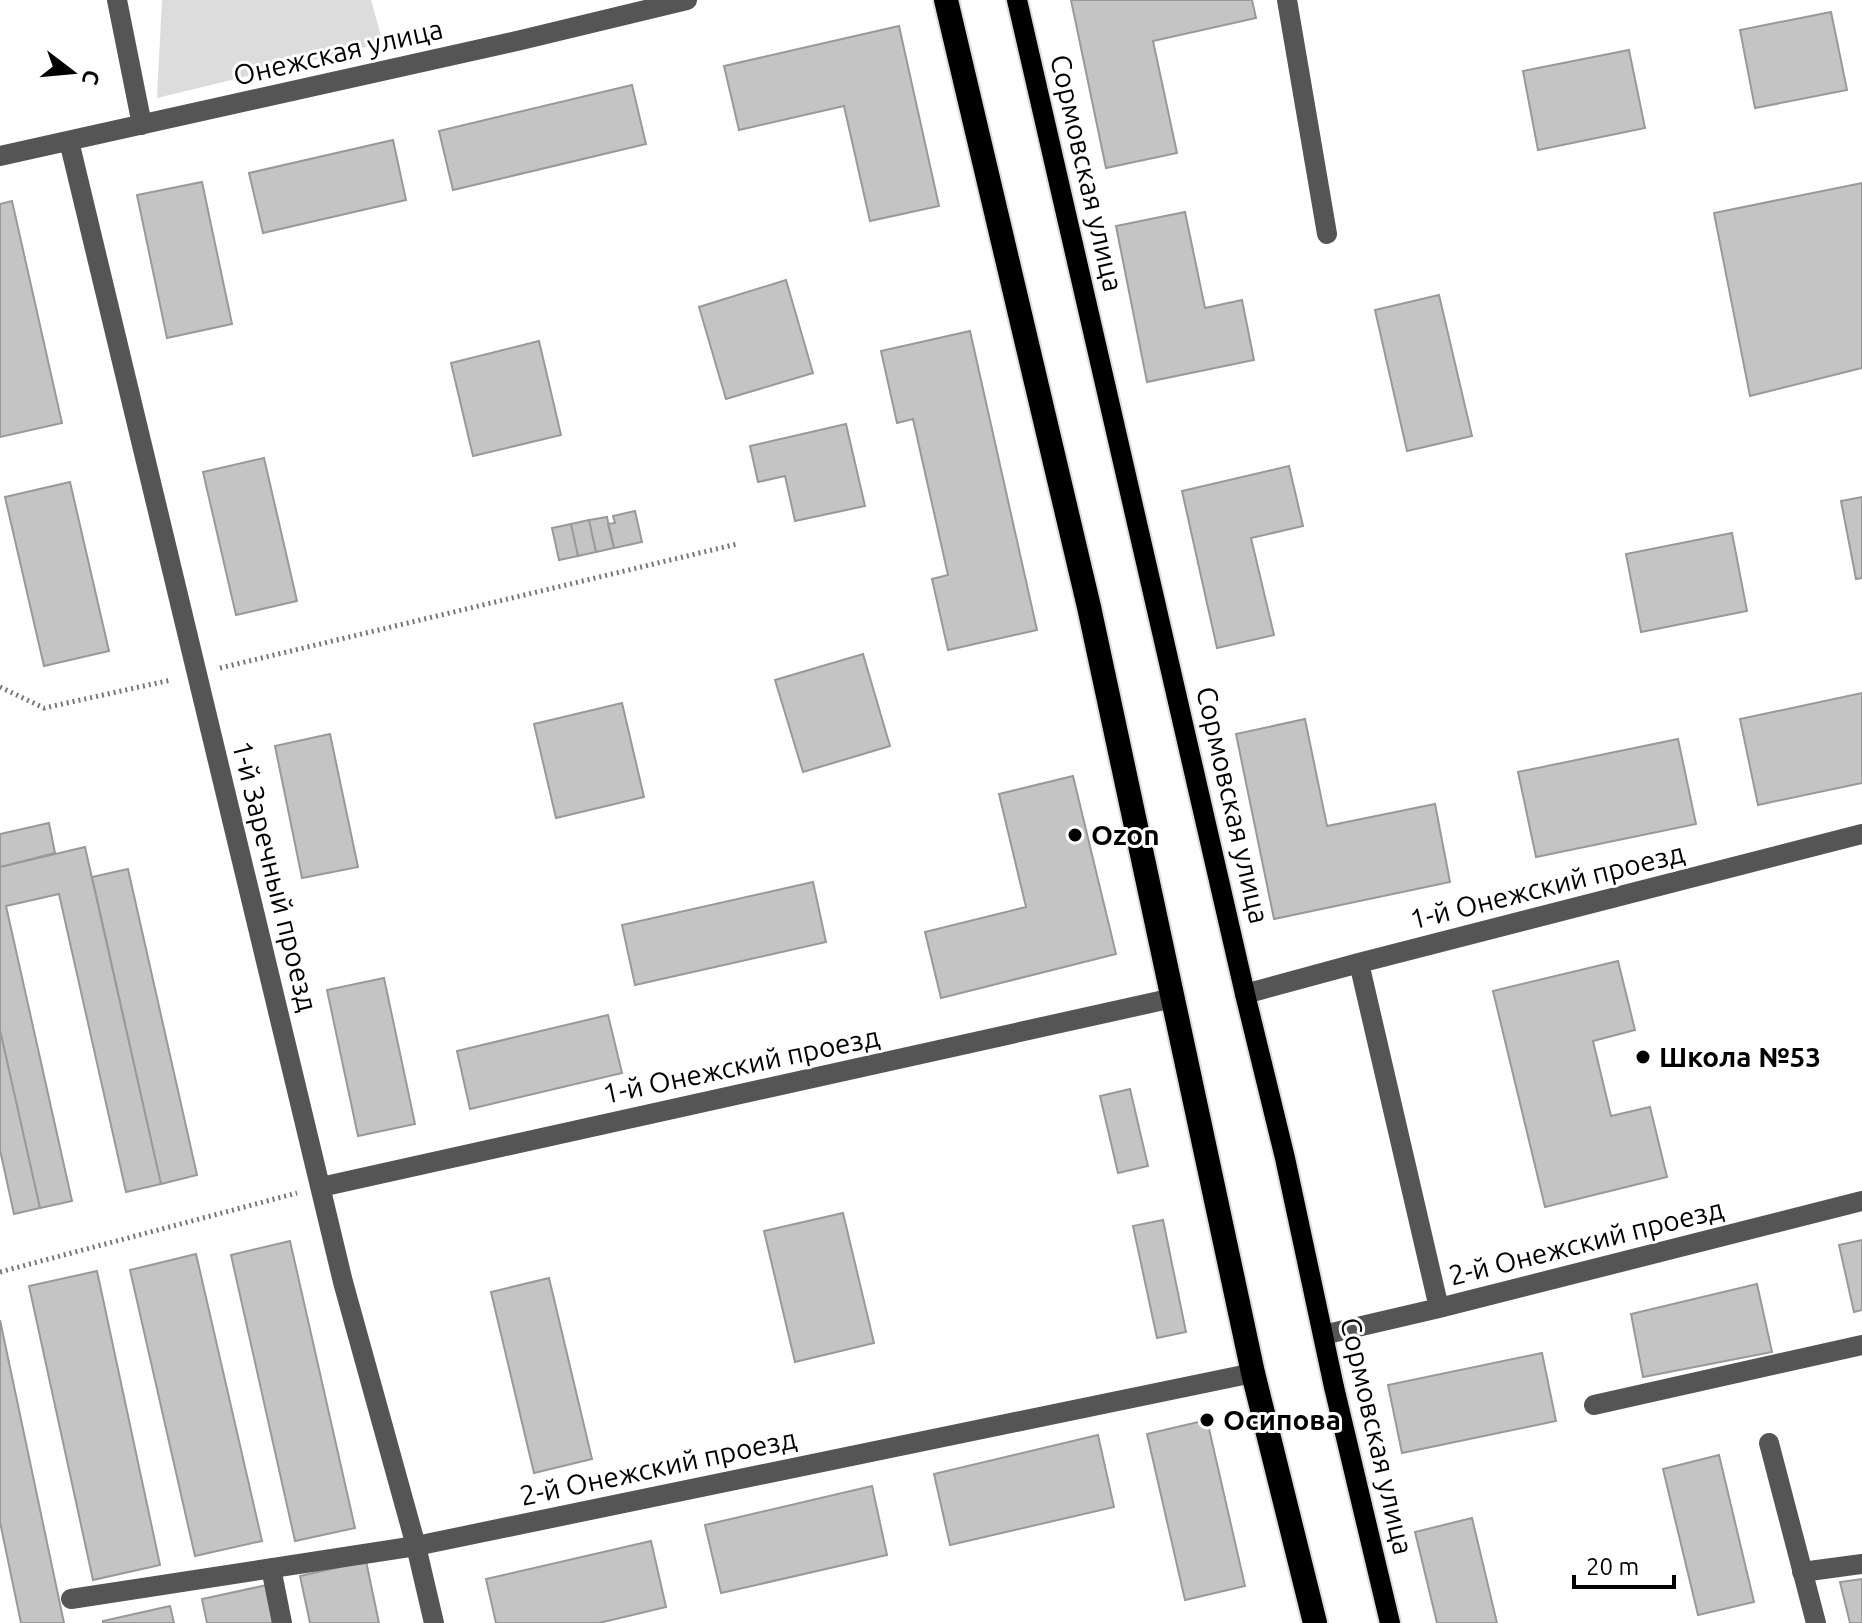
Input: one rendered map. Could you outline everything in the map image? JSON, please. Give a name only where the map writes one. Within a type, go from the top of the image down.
[{"type":"highway","points":[[946,0],[1089,607],[1253,1373],[1315,1623]]},
{"type":"main road","name":"Сормовская улица","points":[[1017,0],[1390,1623]]},
{"type":"street","points":[[117,0],[142,125]]},
{"type":"street","name":"Онежская улица","points":[[0,156],[687,0]]},
{"type":"street","points":[[1287,0],[1327,234]]},
{"type":"street","name":"1-й Заречный проезд","points":[[69,141],[343,1282],[416,1546],[434,1623]]},
{"type":"street","name":"1-й Онежский проезд","points":[[1245,994],[1862,834]]},
{"type":"street","points":[[1359,963],[1439,1308]]},
{"type":"street","name":"1-й Онежский проезд","points":[[321,1187],[1173,998]]},
{"type":"street","name":"2-й Онежский проезд","points":[[1323,1335],[1862,1201]]},
{"type":"street","points":[[1594,1405],[1862,1345]]},
{"type":"street","name":"2-й Онежский проезд","points":[[71,1599],[416,1546],[1253,1373]]},
{"type":"street","points":[[1769,1443],[1816,1623]]},
{"type":"street","points":[[1802,1572],[1862,1564]]},
{"type":"street","points":[[271,1568],[282,1623]]},
{"type":"path","points":[[0,687],[44,708],[737,544]]},
{"type":"path","points":[[0,1272],[321,1187]]},
{"type":"shaded area","points":[[162,0],[371,0],[383,43],[157,98]]},
{"type":"building","points":[[1071,0],[1252,0],[1256,18],[1153,41],[1177,153],[1106,168]]},
{"type":"building","points":[[1831,12],[1847,90],[1755,108],[1740,30]]},
{"type":"building","points":[[899,26],[939,206],[870,221],[844,106],[739,130],[724,66]]},
{"type":"building","points":[[1629,50],[1645,128],[1538,150],[1523,71]]},
{"type":"building","points":[[632,85],[646,144],[453,190],[439,131]]},
{"type":"building","points":[[393,140],[406,200],[263,233],[249,173]]},
{"type":"building","points":[[202,182],[232,324],[167,338],[137,195]]},
{"type":"building","points":[[1862,183],[1862,368],[1750,396],[1714,213]]},
{"type":"building","points":[[12,201],[62,423],[0,437],[0,204]]},
{"type":"building","points":[[1185,212],[1205,308],[1242,300],[1254,360],[1147,382],[1116,226]]},
{"type":"building","points":[[786,280],[813,373],[726,399],[699,307]]},
{"type":"building","points":[[1439,295],[1472,436],[1407,451],[1375,310]]},
{"type":"building","points":[[970,331],[1037,630],[948,650],[932,579],[948,575],[913,419],[897,423],[881,351]]},
{"type":"building","points":[[539,341],[561,435],[473,456],[451,363]]},
{"type":"building","points":[[846,424],[865,506],[795,521],[785,476],[758,482],[750,446]]},
{"type":"building","points":[[264,458],[297,601],[236,615],[203,472]]},
{"type":"building","points":[[1289,466],[1303,526],[1251,538],[1274,635],[1217,648],[1182,491]]},
{"type":"building","points":[[70,482],[109,651],[44,666],[5,497]]},
{"type":"building","points":[[1862,497],[1862,578],[1856,579],[1841,501]]},
{"type":"building","points":[[635,511],[642,542],[614,548],[608,524],[615,523],[613,516]]},
{"type":"building","points":[[607,517],[614,548],[596,552],[589,520]]},
{"type":"building","points":[[589,520],[596,552],[578,556],[571,524]]},
{"type":"building","points":[[571,524],[578,556],[559,560],[552,528]]},
{"type":"building","points":[[1732,533],[1747,611],[1641,632],[1626,554]]},
{"type":"building","points":[[863,654],[890,746],[803,772],[775,680]]},
{"type":"building","points":[[1862,693],[1862,783],[1758,805],[1740,719]]},
{"type":"building","points":[[622,703],[644,797],[556,818],[534,724]]},
{"type":"building","points":[[1305,719],[1327,826],[1435,804],[1450,882],[1274,919],[1236,734]]},
{"type":"building","points":[[330,734],[358,867],[302,878],[275,746]]},
{"type":"building","points":[[1678,739],[1696,824],[1536,857],[1518,772]]},
{"type":"building","points":[[1073,776],[1116,954],[941,998],[925,932],[1026,907],[999,794]]},
{"type":"building","points":[[49,823],[55,853],[0,867],[0,834]]},
{"type":"building","points":[[85,847],[161,1184],[126,1192],[59,894],[6,906],[72,1201],[40,1208],[0,1030],[0,867]]},
{"type":"building","points":[[128,869],[197,1175],[161,1184],[92,877]]},
{"type":"building","points":[[813,882],[826,942],[635,985],[622,925]]},
{"type":"building","points":[[1618,961],[1635,1030],[1593,1041],[1611,1116],[1650,1107],[1667,1177],[1545,1207],[1493,991]]},
{"type":"building","points":[[384,978],[415,1124],[358,1136],[327,990]]},
{"type":"building","points":[[608,1015],[622,1073],[470,1109],[457,1051]]},
{"type":"building","points":[[0,1030],[40,1208],[14,1214],[0,1150]]},
{"type":"building","points":[[1130,1089],[1148,1166],[1118,1173],[1100,1096]]},
{"type":"building","points":[[843,1213],[874,1343],[795,1362],[764,1231]]},
{"type":"building","points":[[1163,1220],[1186,1332],[1157,1338],[1133,1226]]},
{"type":"building","points":[[1862,1240],[1862,1310],[1854,1312],[1839,1245]]},
{"type":"building","points":[[290,1241],[355,1528],[295,1541],[231,1255]]},
{"type":"building","points":[[196,1254],[262,1541],[195,1556],[130,1270]]},
{"type":"building","points":[[97,1271],[160,1565],[93,1580],[29,1286]]},
{"type":"building","points":[[549,1278],[592,1459],[534,1473],[491,1292]]},
{"type":"building","points":[[1757,1284],[1772,1352],[1643,1377],[1631,1314]]},
{"type":"building","points":[[0,1320],[64,1623],[21,1623],[0,1522]]},
{"type":"building","points":[[1542,1353],[1556,1421],[1402,1453],[1388,1385]]},
{"type":"building","points":[[1207,1420],[1245,1586],[1185,1600],[1147,1434]]},
{"type":"building","points":[[1098,1435],[1114,1507],[950,1545],[934,1474]]},
{"type":"building","points":[[1719,1455],[1754,1602],[1698,1615],[1663,1469]]},
{"type":"building","points":[[872,1486],[887,1555],[721,1593],[705,1525]]},
{"type":"building","points":[[1472,1518],[1497,1623],[1437,1623],[1415,1532]]},
{"type":"building","points":[[651,1541],[666,1607],[599,1623],[496,1623],[486,1579]]},
{"type":"building","points":[[366,1561],[379,1623],[310,1623],[300,1576]]},
{"type":"building","points":[[1862,1579],[1862,1623],[1850,1623],[1840,1582]]},
{"type":"building","points":[[267,1585],[275,1623],[207,1623],[202,1599]]},
{"type":"building","points":[[170,1606],[174,1623],[103,1623],[103,1621]]},
{"type":"place","name":"Ozon","points":[[1075,835]]},
{"type":"place","name":"Школа №53","points":[[1643,1057]]},
{"type":"place","name":"Осипова","points":[[1207,1420]]}]
